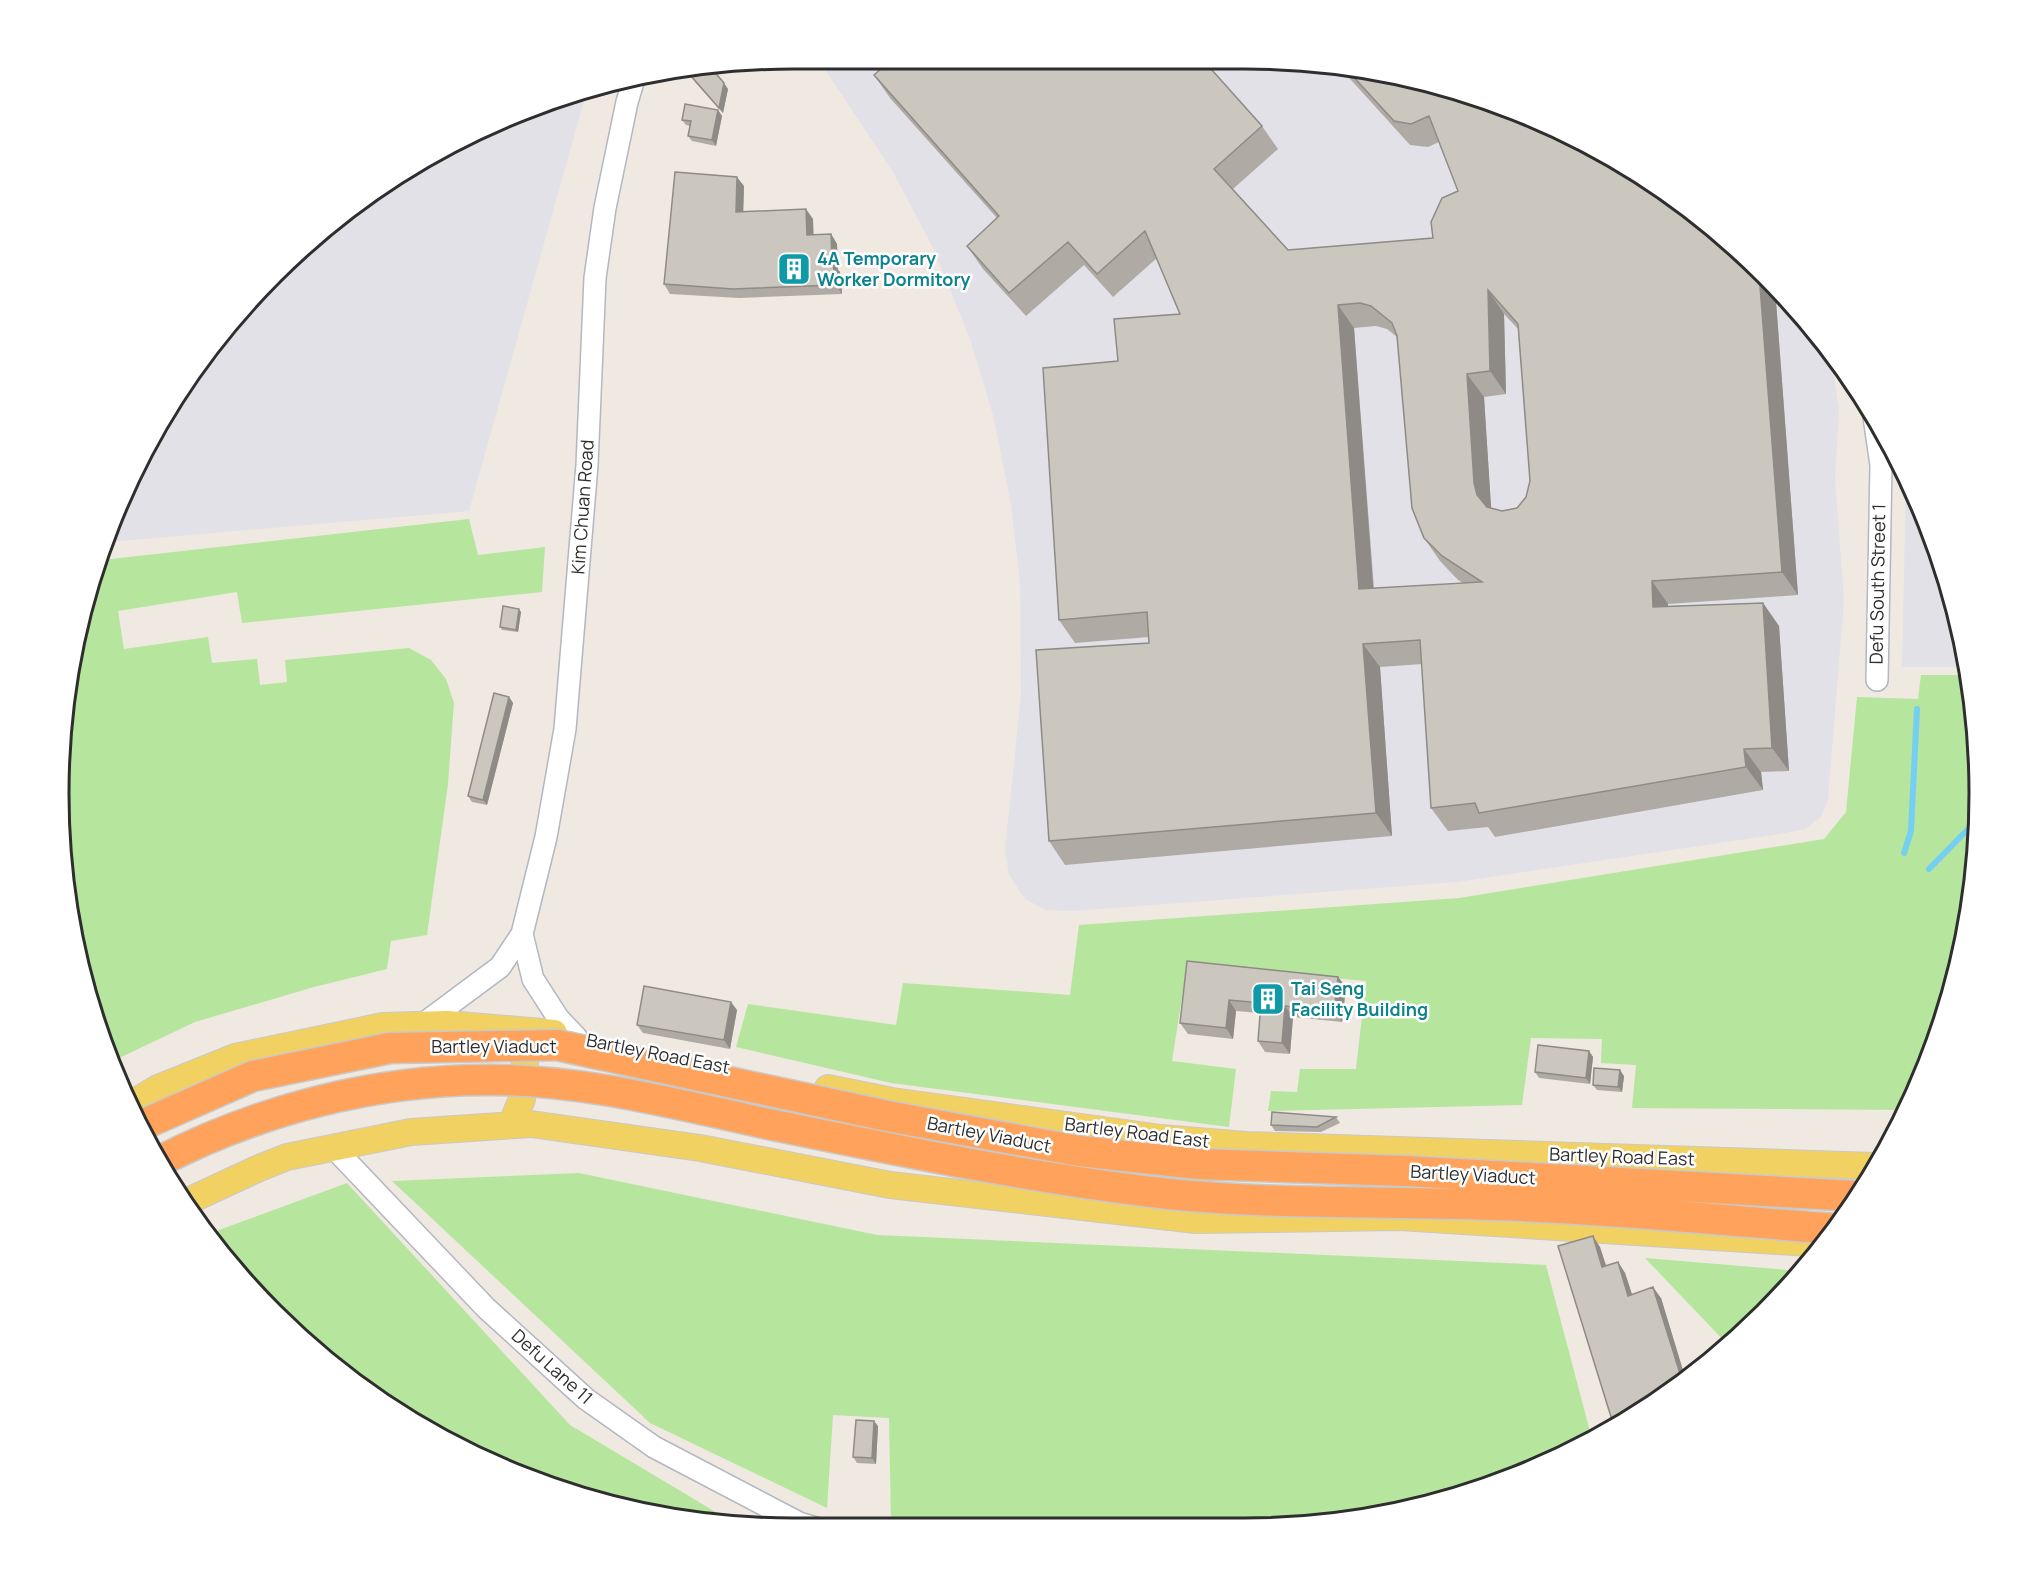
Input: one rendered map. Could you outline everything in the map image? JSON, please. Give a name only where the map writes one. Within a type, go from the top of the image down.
[{"type":"highway","name":"Bartley Viaduct","points":[[148,1122],[253,1076],[390,1048],[557,1045],[887,1116],[1079,1151],[1198,1164],[1404,1171],[1847,1196]]},
{"type":"highway","name":"Bartley Viaduct","points":[[167,1158],[243,1125],[324,1100],[434,1082],[498,1080],[581,1086],[1003,1171],[1124,1189],[1270,1200],[1551,1208],[1824,1228]]},
{"type":"main road","name":"Bartley Road East","points":[[138,1100],[159,1088],[235,1057],[383,1026],[447,1024],[556,1033],[892,1101],[1161,1138],[1246,1145],[1866,1166]]},
{"type":"main road","points":[[511,1125],[522,1099],[525,1065],[521,1031]]},
{"type":"main road","points":[[1004,1198],[1037,1180],[1048,1163],[1042,1136],[1023,1119]]},
{"type":"main road","points":[[193,1199],[287,1156],[411,1132],[531,1124],[700,1148],[890,1185],[1196,1220],[1400,1217],[1812,1243]]},
{"type":"main road","points":[[1613,1230],[1598,1207],[1598,1190],[1602,1177],[1626,1157]]},
{"type":"street","name":"Kim Chuan Road","points":[[522,934],[546,837],[565,729],[587,465],[595,278],[605,208],[631,88]]},
{"type":"street","name":"Defu South Street 1","points":[[1877,680],[1881,465],[1878,442]]},
{"type":"street","points":[[422,1025],[500,968],[522,934]]},
{"type":"street","points":[[522,934],[533,979],[558,1018],[576,1037]]},
{"type":"street","name":"Defu Lane 11","points":[[333,1147],[486,1308],[586,1399],[654,1447],[789,1518]]},
{"type":"shaded area","points":[[825,69],[1244,69],[1339,75],[1386,83],[1477,107],[1565,144],[1647,191],[1686,219],[1757,281],[1789,316],[1833,372],[1839,410],[1835,479],[1844,600],[1828,800],[1821,817],[1805,829],[1786,833],[1457,882],[1073,911],[1046,910],[1025,899],[1009,875],[1005,850],[1021,694],[1020,582],[1011,504],[993,415],[970,339],[933,248],[893,172]]},
{"type":"shaded area","points":[[584,100],[469,511],[114,542],[144,473],[191,391],[219,352],[281,281],[352,219],[431,166],[516,124]]},
{"type":"shaded area","points":[[1906,498],[1931,561],[1958,667],[1902,667]]},
{"type":"green space","points":[[469,519],[478,555],[545,547],[542,592],[242,623],[237,592],[118,611],[124,649],[208,637],[212,663],[257,659],[260,685],[287,682],[285,660],[409,648],[431,660],[446,679],[454,703],[448,784],[427,935],[391,941],[387,969],[314,987],[195,1022],[119,1058],[107,1026],[83,935],[75,888],[69,794],[75,699],[83,652],[107,561]]},
{"type":"green space","points":[[1921,675],[1959,675],[1967,746],[1969,794],[1967,841],[1963,888],[1944,981],[1931,1026],[1896,1110],[1632,1108],[1636,1065],[1601,1063],[1602,1039],[1531,1038],[1522,1105],[1268,1111],[1271,1091],[1297,1092],[1300,1069],[1356,1069],[1366,981],[1187,965],[1172,1061],[1236,1069],[1229,1127],[891,1083],[736,1047],[748,1004],[896,1025],[903,983],[1070,995],[1079,925],[1459,898],[1824,839],[1846,812],[1857,697],[1918,699]]},
{"type":"green space","points":[[579,1173],[877,1235],[1546,1265],[1590,1430],[1522,1463],[1477,1480],[1386,1504],[1339,1512],[1244,1518],[891,1518],[889,1418],[833,1415],[827,1508],[650,1423],[392,1181]]},
{"type":"green space","points":[[347,1183],[570,1425],[718,1514],[652,1504],[561,1480],[516,1463],[431,1421],[352,1368],[316,1338],[281,1306],[249,1271],[219,1235],[217,1232]]},
{"type":"green space","points":[[1645,1258],[1790,1270],[1757,1306],[1722,1338]]},
{"type":"building","points":[[881,69],[1211,69],[1262,126],[1214,169],[1288,250],[1433,238],[1431,222],[1442,198],[1458,191],[1429,116],[1411,124],[1394,121],[1354,78],[1432,94],[1477,107],[1522,124],[1607,166],[1647,191],[1686,219],[1760,284],[1782,572],[1652,581],[1653,607],[1763,603],[1772,748],[1744,749],[1746,767],[1479,813],[1475,803],[1431,808],[1420,640],[1363,644],[1376,813],[1049,841],[1036,650],[1149,643],[1147,612],[1059,620],[1043,368],[1118,361],[1114,319],[1180,314],[1145,231],[1097,274],[1068,242],[1009,293],[967,246],[999,216],[874,75]],"holes":[[[1488,290],[1518,324],[1530,481],[1526,497],[1517,508],[1502,511],[1487,507],[1477,495],[1474,483],[1467,374],[1490,371]],[[1360,303],[1371,306],[1392,323],[1397,336],[1412,508],[1424,538],[1442,556],[1482,582],[1359,589],[1338,305]]]},
{"type":"building","points":[[716,74],[724,83],[719,108],[691,76]]},
{"type":"building","points":[[685,104],[718,110],[712,140],[688,136],[691,121],[682,120]]},
{"type":"building","points":[[675,172],[737,177],[736,212],[806,209],[807,235],[831,234],[832,263],[836,285],[733,289],[664,284]]},
{"type":"building","points":[[503,606],[519,609],[516,630],[500,627]]},
{"type":"building","points":[[494,693],[509,697],[483,800],[468,796]]},
{"type":"building","name":"Tai Seng Facility Building","points":[[1187,961],[1338,977],[1334,1011],[1285,1006],[1282,1043],[1258,1041],[1261,1003],[1229,1000],[1226,1028],[1180,1023]]},
{"type":"building","points":[[644,986],[731,1002],[724,1040],[637,1025]]},
{"type":"building","points":[[1538,1045],[1589,1051],[1586,1078],[1535,1072]]},
{"type":"building","points":[[1594,1068],[1620,1070],[1618,1087],[1593,1085]]},
{"type":"building","points":[[1272,1112],[1336,1117],[1317,1127],[1271,1125]]},
{"type":"building","points":[[1593,1236],[1602,1267],[1618,1262],[1628,1296],[1653,1287],[1680,1373],[1611,1418],[1558,1246]]},
{"type":"building","points":[[856,1420],[874,1421],[872,1458],[853,1457]]},
{"type":"waterway","points":[[1904,853],[1911,831],[1917,709]]},
{"type":"waterway","points":[[1929,869],[1967,830]]},
{"type":"place","name":"4A Temporary Worker Dormitory","points":[[794,269]]},
{"type":"place","name":"Tai Seng Facility Building","points":[[1268,999]]}]
